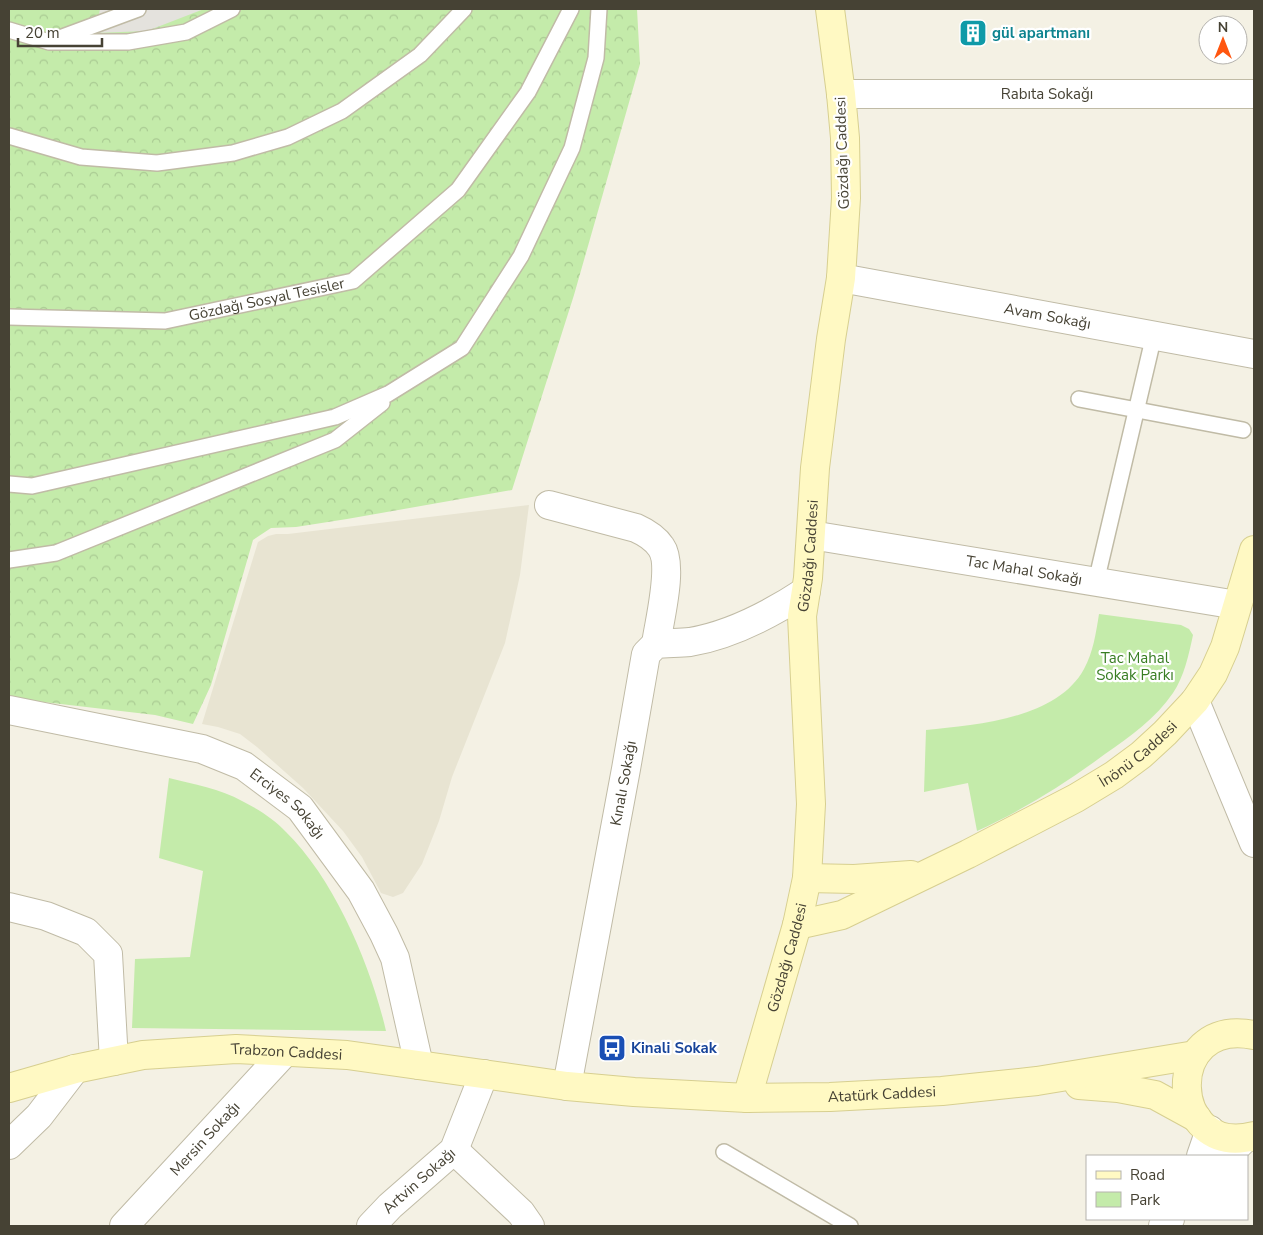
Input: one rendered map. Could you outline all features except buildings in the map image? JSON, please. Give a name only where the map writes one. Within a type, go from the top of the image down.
[{"type":"street","name":"Gözdağı Caddesi","points":[[747,1098],[797,925],[807,878],[811,804],[802,616],[811,535],[815,468],[831,339],[841,278],[846,198],[845,138],[830,9]]},
{"type":"street","name":"Rabıta Sokağı","points":[[841,94],[1254,94]]},
{"type":"street","name":"Avam Sokağı","points":[[841,278],[1254,354]]},
{"type":"street","points":[[549,505],[636,528],[646,533],[662,547],[666,564],[666,584],[656,644],[690,642],[719,634],[779,609],[806,591]]},
{"type":"street","name":"Tac Mahal Sokağı","points":[[811,535],[1237,605]]},
{"type":"street","name":"İnönü Caddesi","points":[[797,925],[842,915],[928,874],[1068,802],[1114,775],[1141,755],[1195,701],[1213,674],[1225,647],[1254,550]]},
{"type":"street","name":"Kınalı Sokağı","points":[[567,1086],[646,654],[656,644]]},
{"type":"street","points":[[1195,701],[1254,843]]},
{"type":"street","name":"Erciyes Sokağı","points":[[9,710],[202,749],[244,766],[300,808],[361,891],[384,934],[395,958],[419,1065]]},
{"type":"street","points":[[807,878],[854,879],[928,874]]},
{"type":"street","points":[[9,907],[46,916],[86,932],[108,954],[114,1060]]},
{"type":"street","points":[[1201,1155],[1203,1124],[1188,1103],[1186,1085],[1189,1068],[1195,1056],[1204,1045],[1216,1038],[1229,1034],[1250,1032]]},
{"type":"street","name":"Trabzon Caddesi","points":[[9,1088],[76,1069],[143,1054],[236,1048],[347,1056],[567,1086]]},
{"type":"street","name":"Mersin Sokağı","points":[[124,1226],[285,1052]]},
{"type":"street","name":"Atatürk Caddesi","points":[[567,1086],[678,1095],[747,1098],[830,1097],[942,1091],[1037,1081],[1195,1056]]},
{"type":"street","points":[[9,1145],[39,1116],[76,1069]]},
{"type":"street","name":"Artvin Sokağı","points":[[371,1226],[390,1206],[454,1150],[484,1074]]},
{"type":"street","points":[[1037,1081],[1118,1088],[1155,1095],[1226,1137],[1246,1141]]},
{"type":"street","points":[[454,1150],[521,1213],[530,1226]]},
{"type":"lane","points":[[48,42],[138,9]]},
{"type":"lane","points":[[9,30],[48,42],[128,42],[186,32],[232,9]]},
{"type":"lane","points":[[9,136],[81,157],[157,163],[232,152],[288,137],[342,111],[420,55],[464,9]]},
{"type":"lane","name":"Gözdağı Sosyal Tesisler","points":[[9,317],[165,321],[353,281],[458,190],[528,92],[571,9]]},
{"type":"lane","points":[[9,484],[32,486],[334,417],[388,394],[462,348],[521,256],[572,148],[596,58],[599,9]]},
{"type":"lane","points":[[1096,582],[1154,336]]},
{"type":"lane","points":[[9,560],[56,552],[335,440],[406,383]]},
{"type":"lane","points":[[1079,399],[1243,430]]},
{"type":"lane","points":[[724,1152],[850,1226]]},
{"type":"shaded area","points":[[100,9],[204,9],[147,31],[95,33]]},
{"type":"shaded area","points":[[529,505],[520,575],[505,643],[452,777],[439,821],[422,864],[403,893],[393,897],[381,893],[362,857],[343,831],[303,788],[240,734],[202,724],[258,542],[276,534]]},
{"type":"green space","points":[[9,9],[637,9],[640,64],[574,295],[512,490],[347,519],[296,527],[271,528],[253,540],[211,685],[193,724],[155,715],[9,698]]},
{"type":"green space","name":"Tac Mahal Sokak Parkı","points":[[1099,614],[1181,625],[1189,629],[1193,635],[1180,680],[1159,711],[1133,734],[1075,776],[1027,805],[977,831],[968,783],[924,792],[926,730],[991,722],[1035,709],[1055,699],[1072,686],[1084,669],[1092,650]]},
{"type":"green space","points":[[169,778],[216,790],[248,804],[276,823],[304,852],[320,874],[349,925],[371,979],[386,1031],[132,1028],[135,959],[190,957],[203,871],[159,858]]},
{"type":"place","name":"gül apartmanı","points":[[973,33]]},
{"type":"place","name":"Kinali Sokak","points":[[612,1048]]}]
